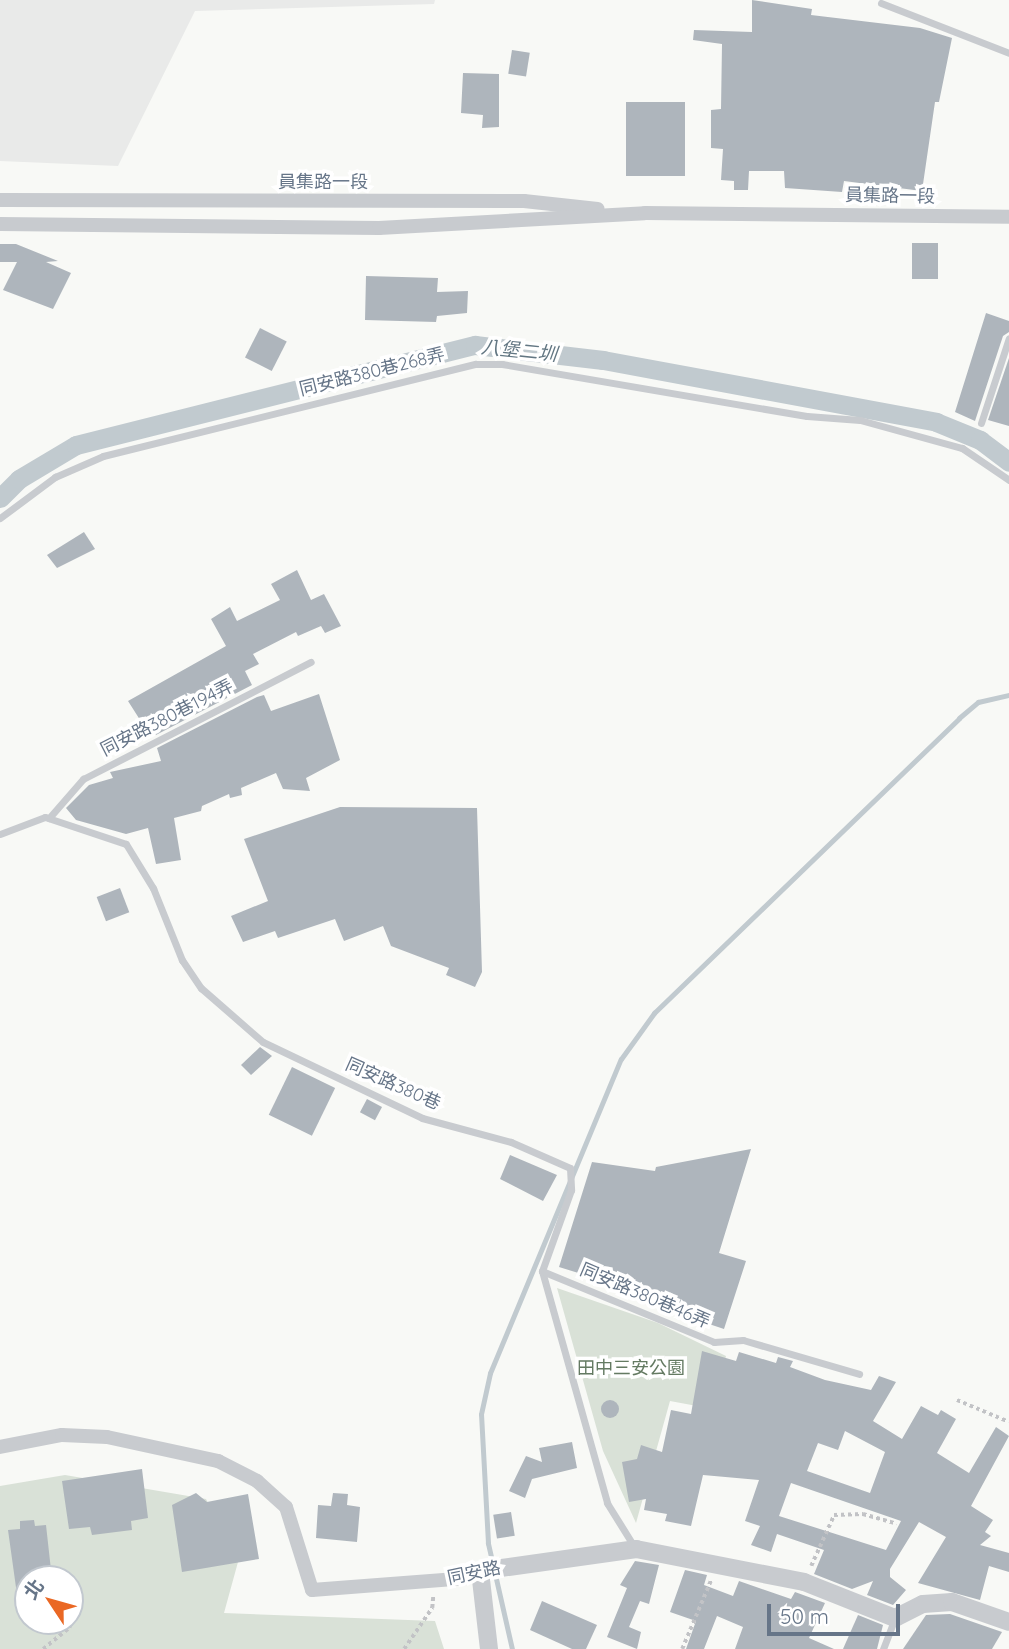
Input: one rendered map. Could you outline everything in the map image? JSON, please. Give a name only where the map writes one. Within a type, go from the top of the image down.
[{"type":"street","name":"員集路一段","points":[[0,200],[524,201],[645,213]]},
{"type":"street","name":"員集路一段","points":[[0,224],[379,228],[645,213],[1009,217]]},
{"type":"street","name":"同安路","points":[[0,1447],[62,1435],[107,1437],[218,1461],[257,1481],[286,1507],[312,1590],[467,1578],[480,1571],[636,1549],[804,1582],[895,1618]]},
{"type":"street","points":[[480,1571],[489,1649]]},
{"type":"street","points":[[895,1618],[923,1604],[952,1602],[1009,1622]]},
{"type":"lane","points":[[881,3],[1009,53]]},
{"type":"lane","points":[[981,423],[1009,338]]},
{"type":"lane","name":"同安路380巷268弄","points":[[0,518],[55,477],[103,456],[476,364],[502,364],[807,416],[860,420],[962,448],[1009,480]]},
{"type":"lane","name":"同安路380巷194弄","points":[[48,818],[83,779],[311,662]]},
{"type":"lane","points":[[0,834],[48,818]]},
{"type":"lane","name":"同安路380巷","points":[[48,818],[126,844],[153,888],[182,960],[201,988],[263,1042],[422,1118],[510,1142],[570,1168],[571,1190],[542,1270]]},
{"type":"lane","points":[[542,1270],[607,1503],[636,1549]]},
{"type":"lane","name":"同安路380巷46弄","points":[[542,1270],[714,1342],[743,1340],[859,1374]]},
{"type":"lane","points":[[883,1649],[895,1618]]},
{"type":"path","points":[[957,1400],[1009,1422]]},
{"type":"path","points":[[804,1582],[834,1515],[863,1514],[897,1524]]},
{"type":"path","points":[[682,1649],[716,1565]]},
{"type":"path","points":[[404,1649],[432,1608],[435,1581]]},
{"type":"path","points":[[43,1649],[60,1635]]},
{"type":"shaded area","points":[[0,0],[435,0],[434,4],[195,11],[118,166],[0,161]]},
{"type":"green space","name":"田中三安公園","points":[[557,1288],[658,1323],[726,1356],[713,1409],[670,1401],[636,1523],[603,1451]]},
{"type":"green space","points":[[65,1475],[206,1499],[238,1562],[224,1613],[435,1621],[444,1649],[0,1649],[0,1486]]},
{"type":"building","points":[[752,0],[812,9],[811,15],[920,28],[952,38],[939,102],[935,102],[922,191],[844,181],[842,192],[785,188],[784,171],[749,171],[748,190],[734,190],[734,181],[721,180],[723,149],[711,148],[711,110],[721,109],[722,44],[693,40],[694,30],[752,32]]},
{"type":"building","points":[[512,50],[530,53],[526,77],[508,74]]},
{"type":"building","points":[[463,73],[499,74],[499,127],[482,128],[483,115],[461,113]]},
{"type":"building","points":[[626,102],[685,102],[685,176],[626,176]]},
{"type":"building","points":[[912,243],[938,243],[938,279],[912,279]]},
{"type":"building","points":[[0,244],[16,244],[58,261],[46,262],[71,273],[53,309],[3,290],[17,262],[0,262]]},
{"type":"building","points":[[366,276],[438,278],[437,292],[468,291],[467,313],[437,316],[436,322],[365,320]]},
{"type":"building","points":[[986,313],[1009,321],[1009,332],[1003,336],[975,421],[955,412]]},
{"type":"building","points":[[260,328],[287,342],[272,371],[245,357]]},
{"type":"building","points":[[1009,358],[1009,426],[988,420]]},
{"type":"building","points":[[84,532],[95,549],[57,568],[47,555]]},
{"type":"building","points":[[297,570],[311,600],[324,594],[341,626],[325,633],[321,626],[298,636],[296,632],[253,654],[259,664],[245,671],[252,685],[154,736],[149,734],[128,701],[226,646],[211,619],[230,607],[237,621],[280,600],[271,584]]},
{"type":"building","points":[[319,694],[340,760],[306,778],[310,791],[283,789],[276,773],[241,788],[242,795],[230,798],[229,794],[202,806],[201,811],[174,818],[181,860],[156,864],[148,828],[126,834],[76,820],[66,808],[89,785],[113,778],[110,772],[161,761],[157,748],[257,697],[264,695],[271,711]]},
{"type":"building","points":[[340,807],[477,808],[482,972],[475,987],[446,975],[449,968],[391,946],[383,926],[344,941],[335,919],[278,938],[275,931],[243,942],[231,916],[268,901],[244,839]]},
{"type":"building","points":[[120,888],[129,912],[106,921],[97,897]]},
{"type":"building","points":[[260,1047],[272,1056],[251,1075],[241,1065]]},
{"type":"building","points":[[292,1067],[335,1088],[312,1136],[269,1115]]},
{"type":"building","points":[[367,1099],[382,1107],[375,1120],[360,1112]]},
{"type":"building","points":[[751,1149],[719,1253],[746,1261],[724,1329],[670,1311],[672,1302],[559,1267],[592,1162],[655,1171],[656,1167]]},
{"type":"building","points":[[510,1155],[557,1175],[543,1201],[500,1179]]},
{"type":"building","points":[[702,1351],[736,1361],[739,1352],[776,1363],[778,1357],[793,1361],[790,1367],[825,1380],[871,1390],[879,1376],[896,1382],[873,1421],[902,1439],[921,1406],[938,1415],[941,1410],[956,1419],[937,1453],[969,1473],[996,1427],[1009,1436],[971,1506],[993,1520],[985,1532],[991,1536],[980,1545],[1009,1553],[1009,1572],[989,1566],[980,1600],[918,1583],[946,1537],[919,1522],[890,1569],[890,1577],[906,1590],[893,1605],[867,1595],[873,1581],[852,1589],[814,1574],[824,1550],[777,1534],[771,1552],[751,1545],[760,1526],[745,1521],[759,1480],[703,1475],[691,1526],[665,1521],[667,1514],[644,1510],[646,1499],[629,1502],[622,1462],[637,1459],[641,1445],[662,1452],[671,1410],[691,1414]],"holes":[[[845,1431],[885,1452],[870,1493],[807,1471],[818,1443],[838,1450]],[[791,1483],[901,1521],[886,1550],[779,1516]]]},
{"type":"building","points":[[610,1400],[616,1403],[619,1409],[616,1415],[610,1418],[604,1415],[601,1409],[604,1403]]},
{"type":"building","points":[[572,1442],[577,1468],[532,1479],[525,1498],[509,1491],[526,1456],[542,1462],[539,1448]]},
{"type":"building","points":[[142,1469],[148,1518],[131,1521],[132,1530],[92,1535],[90,1527],[69,1529],[62,1481]]},
{"type":"building","points":[[196,1493],[207,1502],[248,1494],[259,1559],[182,1572],[172,1505]]},
{"type":"building","points":[[333,1493],[348,1494],[347,1505],[360,1507],[357,1542],[316,1538],[318,1505],[331,1506]]},
{"type":"building","points":[[511,1512],[515,1536],[497,1539],[493,1515]]},
{"type":"building","points":[[34,1520],[35,1526],[46,1525],[50,1565],[14,1565],[14,1573],[8,1530],[20,1529],[20,1521]]},
{"type":"building","points":[[635,1561],[659,1565],[649,1604],[640,1601],[629,1627],[641,1632],[637,1649],[607,1637],[627,1588],[620,1585]]},
{"type":"building","points":[[685,1570],[707,1575],[704,1585],[733,1596],[739,1581],[791,1599],[795,1592],[825,1603],[809,1638],[834,1649],[735,1649],[743,1627],[717,1616],[704,1649],[686,1649],[696,1621],[670,1612]]},
{"type":"building","points":[[542,1601],[597,1625],[586,1649],[572,1649],[530,1630]]},
{"type":"building","points":[[950,1614],[1002,1632],[992,1649],[903,1649],[926,1615]]},
{"type":"building","points":[[858,1615],[883,1625],[877,1649],[843,1649]]},
{"type":"waterway","name":"八堡二圳","points":[[0,498],[19,479],[76,445],[475,345],[603,360],[936,422],[980,440],[1009,462]]},
{"type":"waterway","points":[[512,1649],[488,1543],[481,1414],[490,1373],[621,1059],[654,1013],[959,718],[978,702],[1009,695]]}]
